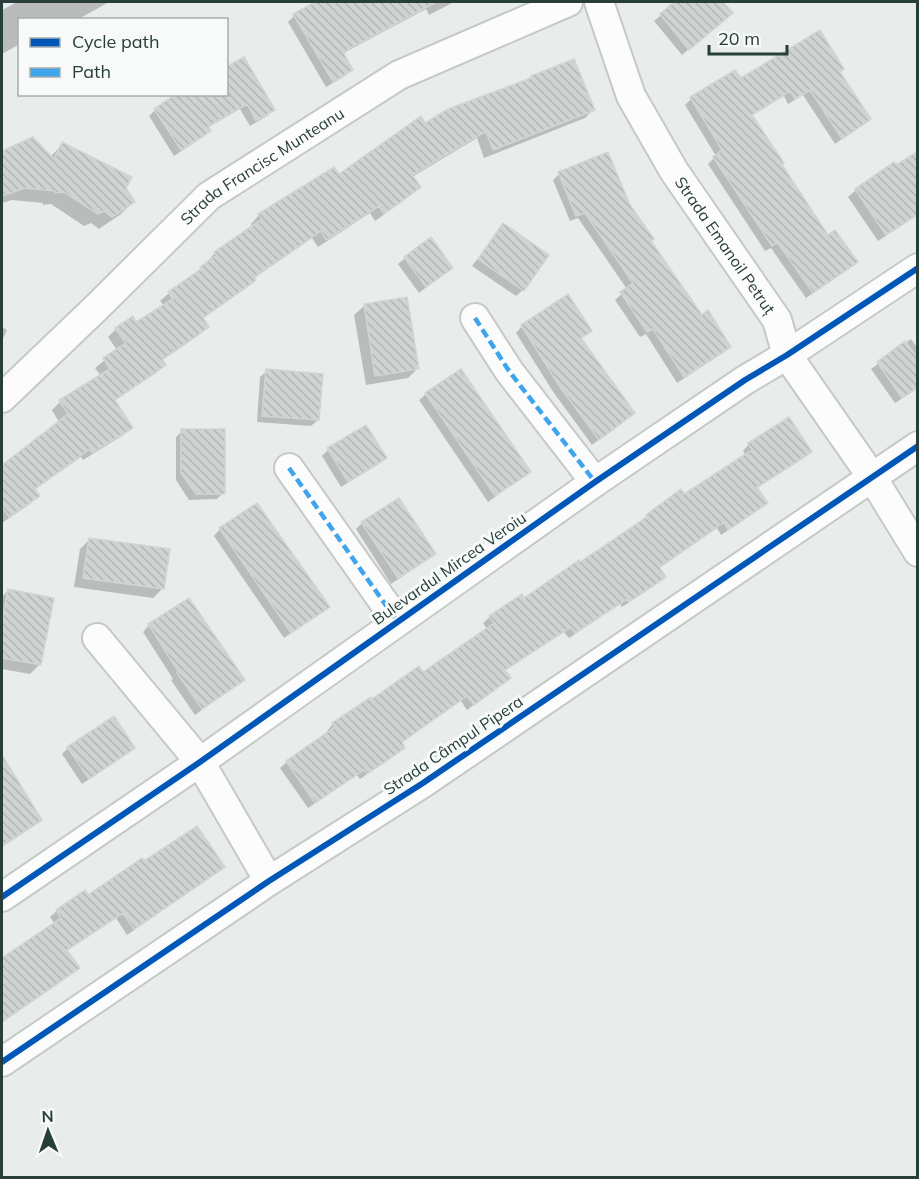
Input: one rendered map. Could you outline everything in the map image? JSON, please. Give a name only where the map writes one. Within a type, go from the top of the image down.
[{"type":"street","name":"Strada Francisc Munteanu","points":[[2,398],[97,308],[209,196],[399,75],[568,2]]},
{"type":"street","name":"Strada Emanoil Petruț","points":[[599,2],[631,96],[674,171],[777,320],[787,356],[872,477],[918,552]]},
{"type":"street","name":"Bulevardul Mircea Veroiu","points":[[2,897],[200,762],[595,482],[745,380],[787,356],[918,268]]},
{"type":"street","points":[[475,318],[509,371],[595,482]]},
{"type":"street","name":"Strada Câmpul Pipera","points":[[2,1062],[269,881],[423,783],[918,446]]},
{"type":"street","points":[[289,468],[397,621]]},
{"type":"street","points":[[97,638],[200,762],[269,881]]},
{"type":"building","points":[[315,2],[436,2],[343,52],[353,70],[333,82],[293,14]]},
{"type":"building","points":[[674,2],[723,2],[733,13],[689,50],[660,14]]},
{"type":"building","points":[[820,30],[844,69],[840,72],[871,119],[842,139],[810,90],[795,99],[790,91],[752,115],[828,235],[835,230],[858,262],[813,293],[777,242],[772,246],[713,157],[722,150],[690,97],[735,70],[741,78]]},
{"type":"building","points":[[244,57],[275,110],[256,121],[247,104],[208,126],[211,131],[181,150],[154,109],[173,96],[228,96],[228,66]]},
{"type":"building","points":[[574,59],[595,110],[493,150],[486,131],[412,175],[421,187],[384,214],[379,206],[326,240],[321,231],[254,277],[256,280],[203,318],[209,327],[162,359],[166,365],[115,400],[133,428],[92,453],[90,449],[35,489],[40,496],[9,517],[2,506],[2,465],[68,414],[59,400],[110,369],[103,358],[126,343],[115,328],[133,316],[136,322],[173,299],[168,292],[201,269],[200,267],[217,255],[214,252],[262,219],[258,214],[334,167],[339,174],[421,116],[425,123],[448,109]]},
{"type":"building","points":[[33,137],[54,159],[62,142],[132,177],[126,188],[135,202],[112,217],[104,211],[98,214],[64,192],[55,193],[55,191],[25,188],[2,196],[2,151]]},
{"type":"building","points":[[918,151],[918,214],[886,235],[855,189],[894,162],[896,165]]},
{"type":"building","points":[[608,152],[630,205],[654,239],[651,241],[702,315],[708,310],[731,347],[684,377],[653,329],[647,332],[620,292],[633,283],[585,213],[576,216],[558,172]]},
{"type":"building","points":[[503,223],[549,255],[524,291],[478,259]]},
{"type":"building","points":[[431,237],[453,268],[426,287],[404,257]]},
{"type":"building","points":[[568,294],[592,331],[581,338],[635,413],[599,440],[560,387],[521,325]]},
{"type":"building","points":[[407,297],[419,369],[375,376],[364,304]]},
{"type":"building","points":[[905,341],[918,358],[918,387],[902,398],[877,362]]},
{"type":"building","points":[[266,369],[323,374],[319,420],[262,416]]},
{"type":"building","points":[[461,369],[531,472],[495,496],[425,393]]},
{"type":"building","points":[[789,417],[812,452],[757,487],[768,503],[728,530],[724,522],[659,567],[666,577],[629,602],[627,599],[575,633],[571,627],[505,670],[511,678],[474,705],[467,696],[402,742],[405,748],[367,774],[364,770],[315,803],[286,761],[335,727],[332,723],[371,697],[372,699],[419,666],[423,672],[494,623],[489,616],[522,594],[524,598],[579,560],[580,562],[647,517],[646,515],[681,489],[684,494],[752,450],[748,443]]},
{"type":"building","points":[[366,425],[387,458],[348,482],[327,448]]},
{"type":"building","points":[[181,429],[225,429],[225,494],[196,494],[181,473]]},
{"type":"building","points":[[399,498],[436,554],[398,578],[361,522]]},
{"type":"building","points":[[257,503],[330,607],[291,633],[219,528]]},
{"type":"building","points":[[89,538],[170,549],[164,589],[83,578]]},
{"type":"building","points":[[8,589],[54,598],[41,665],[2,658],[2,621]]},
{"type":"building","points":[[189,598],[245,680],[202,709],[148,624]]},
{"type":"building","points":[[114,716],[135,748],[89,779],[67,747]]},
{"type":"building","points":[[2,755],[42,820],[2,846]]},
{"type":"building","points":[[197,826],[225,867],[134,929],[123,913],[67,950],[80,968],[2,1022],[2,958],[61,918],[56,910],[85,890],[88,895],[142,858],[144,861]]},
{"type":"marked path","points":[[475,318],[509,371],[595,482]]},
{"type":"marked path","points":[[289,468],[397,621]]},
{"type":"cycle path","points":[[2,897],[200,762],[595,482],[745,380],[787,355],[918,268]]},
{"type":"cycle path","points":[[2,1062],[269,881],[423,783],[918,446]]}]
